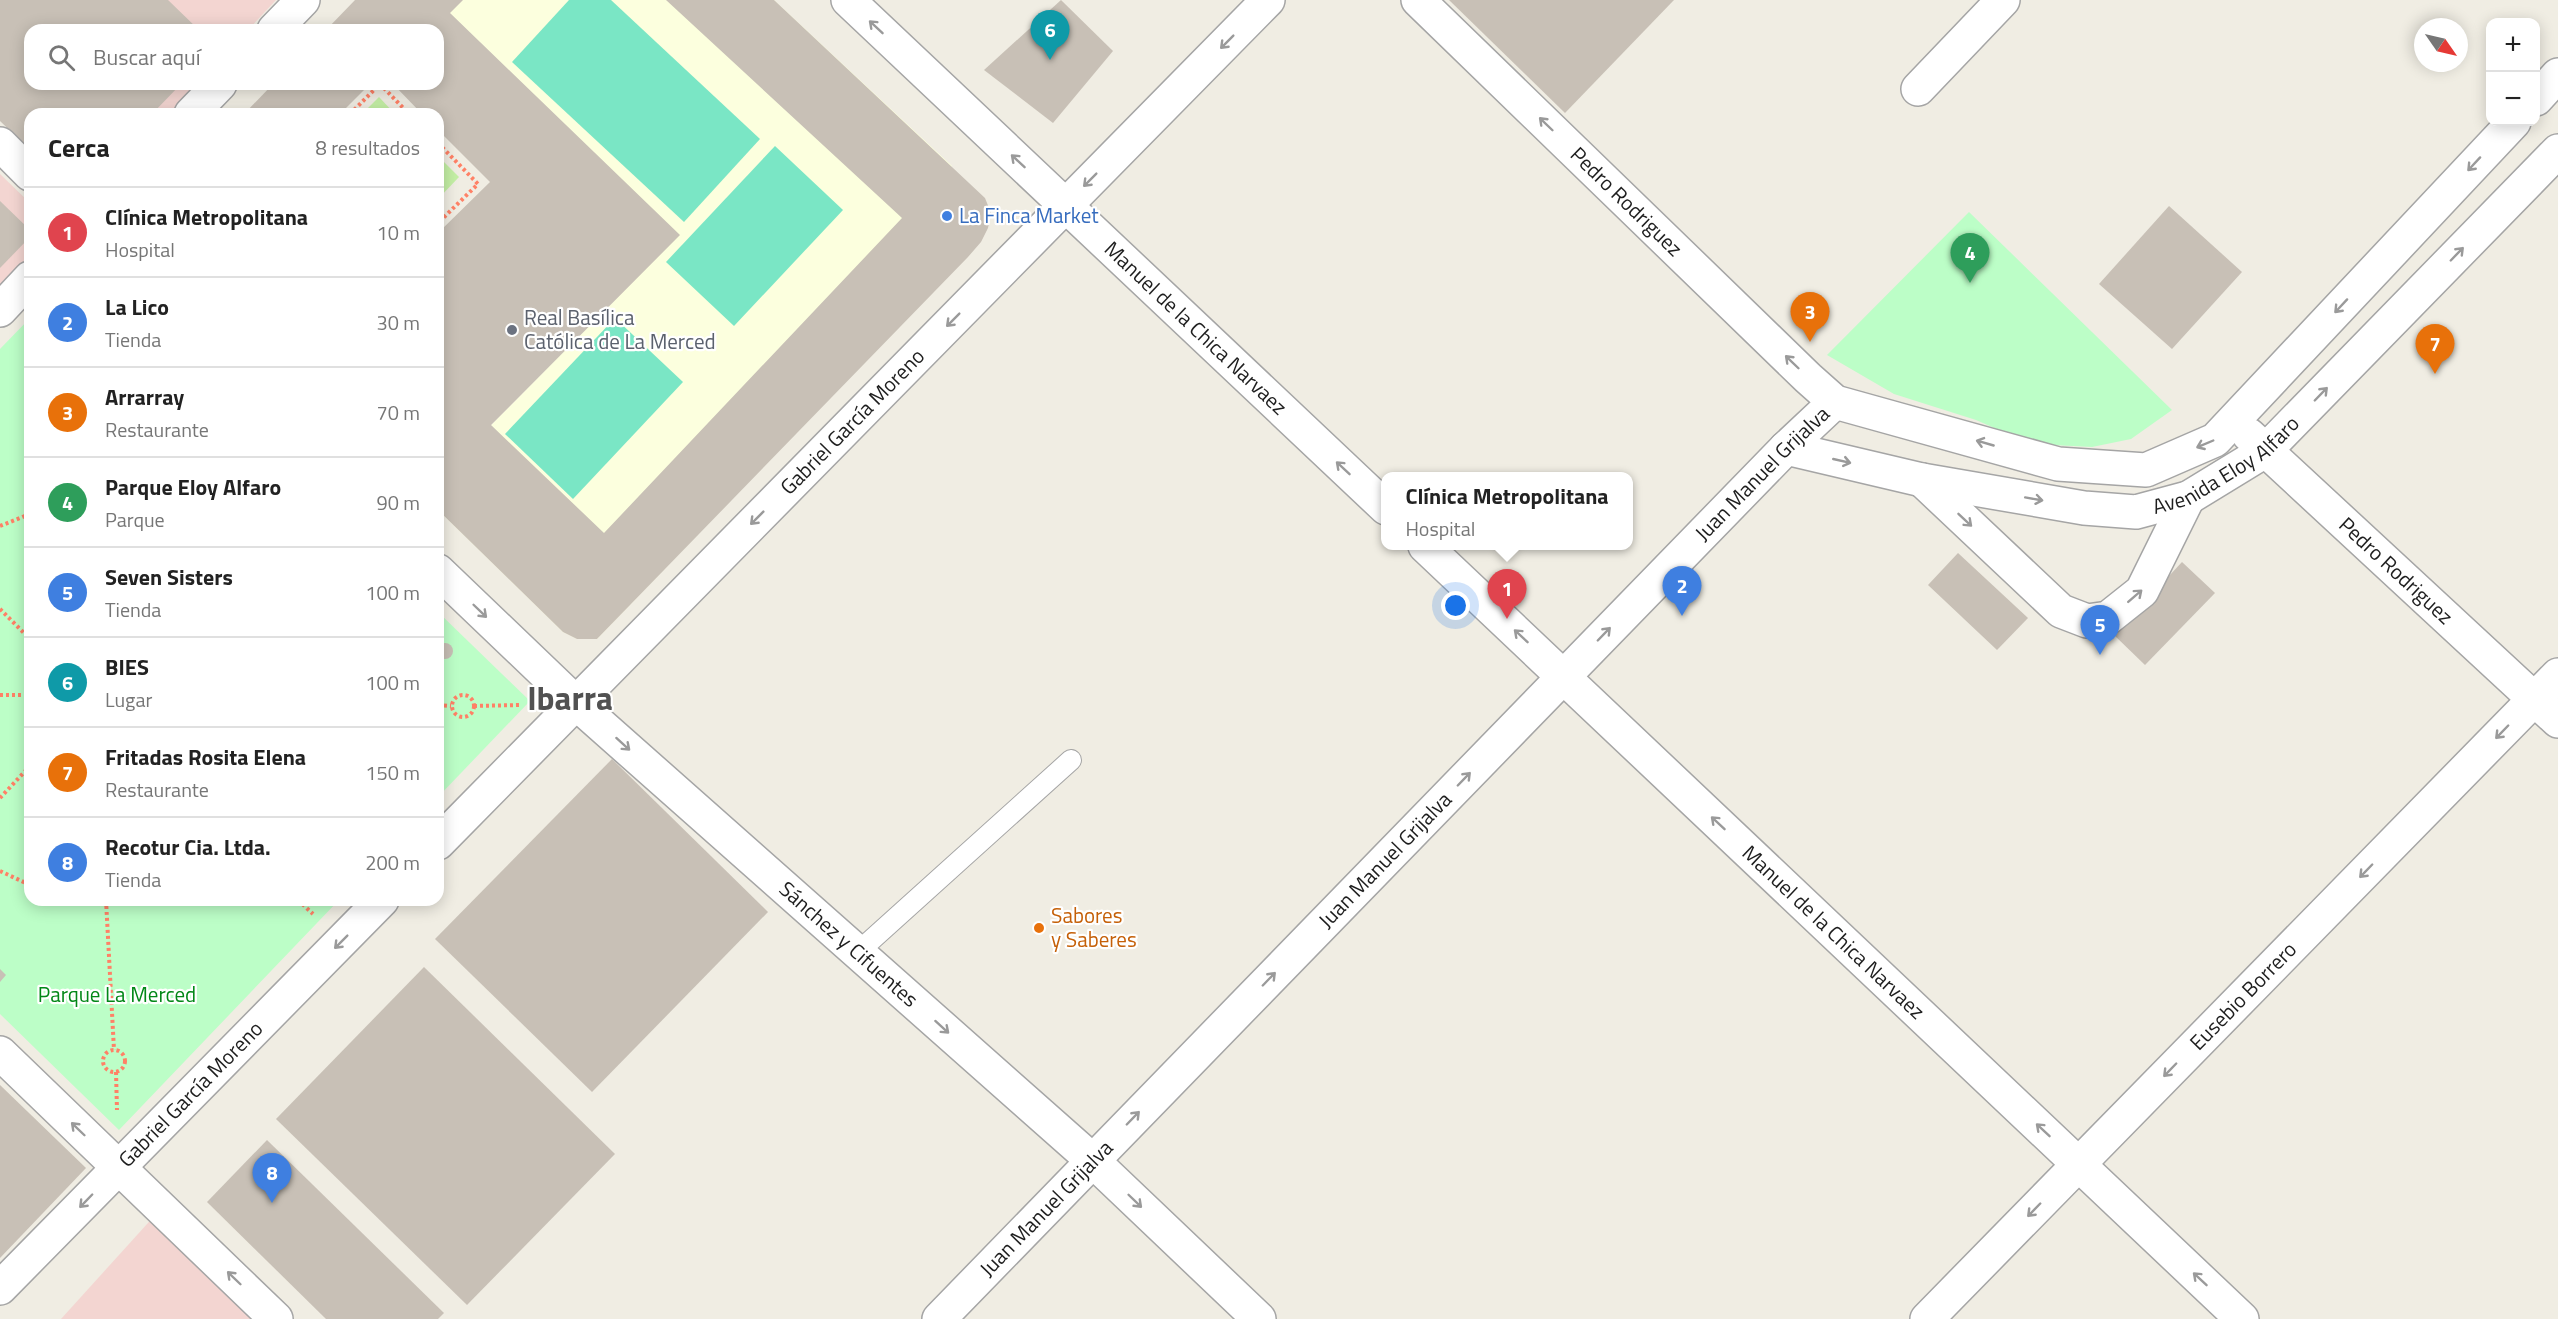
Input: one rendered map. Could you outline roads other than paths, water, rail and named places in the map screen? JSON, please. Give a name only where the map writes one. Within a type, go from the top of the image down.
[{"type":"street","points":[[280,24],[303,0]]},
{"type":"street","name":"Manuel de la Chica Narvaez","points":[[848,0],[1381,503]]},
{"type":"street","name":"Gabriel García Moreno","points":[[444,837],[1268,0]]},
{"type":"street","name":"Pedro Rodriguez","points":[[1418,0],[1835,402]]},
{"type":"street","points":[[1918,89],[2003,0]]},
{"type":"street","points":[[2540,94],[2558,75]]},
{"type":"street","points":[[197,108],[214,90]]},
{"type":"street","name":"Avenida Eloy Alfaro","points":[[1835,402],[2058,464],[2146,470],[2215,440],[2510,126]]},
{"type":"street","points":[[0,144],[24,168]]},
{"type":"street","name":"Avenida Eloy Alfaro","points":[[1785,448],[1922,480],[2084,508],[2136,512],[2188,498],[2265,451],[2558,151]]},
{"type":"street","points":[[0,310],[24,284]]},
{"type":"street","name":"Juan Manuel Grijalva","points":[[939,1319],[1785,448],[1835,402]]},
{"type":"street","name":"Pedro Rodriguez","points":[[2234,420],[2558,721]]},
{"type":"street","points":[[1922,480],[2061,611],[2087,621],[2108,618],[2142,591],[2188,498]]},
{"type":"street","name":"Manuel de la Chica Narvaez","points":[[1429,550],[2242,1319]]},
{"type":"street","name":"Sánchez y Cifuentes","points":[[444,577],[576,703],[1092,1160],[1259,1319]]},
{"type":"street","name":"Eusebio Borrero","points":[[1927,1319],[2558,675]]},
{"type":"street","name":"Gabriel García Moreno","points":[[0,1288],[376,906]]},
{"type":"street","points":[[0,1053],[276,1319]]},
{"type":"lane","points":[[858,952],[1071,760]]},
{"type":"place","name":"BIES","points":[[1050,60]]},
{"type":"place","name":"La Finca Market","points":[[947,216]]},
{"type":"place","name":"Parque Eloy Alfaro","points":[[1970,283]]},
{"type":"place","name":"Real Basílica Católica de La Merced","points":[[512,330]]},
{"type":"place","name":"Arrarray","points":[[1810,342]]},
{"type":"place","name":"Fritadas Rosita Elena","points":[[2435,374]]},
{"type":"place","name":"La Lico","points":[[1682,616]]},
{"type":"place","name":"Clínica Metropolitana","points":[[1507,619]]},
{"type":"place","name":"Seven Sisters","points":[[2100,655]]},
{"type":"place","name":"Sabores y Saberes","points":[[1039,928]]},
{"type":"place","name":"Recotur Cia. Ltda.","points":[[272,1203]]},
{"type":"district","name":"Ibarra","points":[[570,698]]},
{"type":"park label","name":"Parque La Merced","points":[[117,995]]}]
